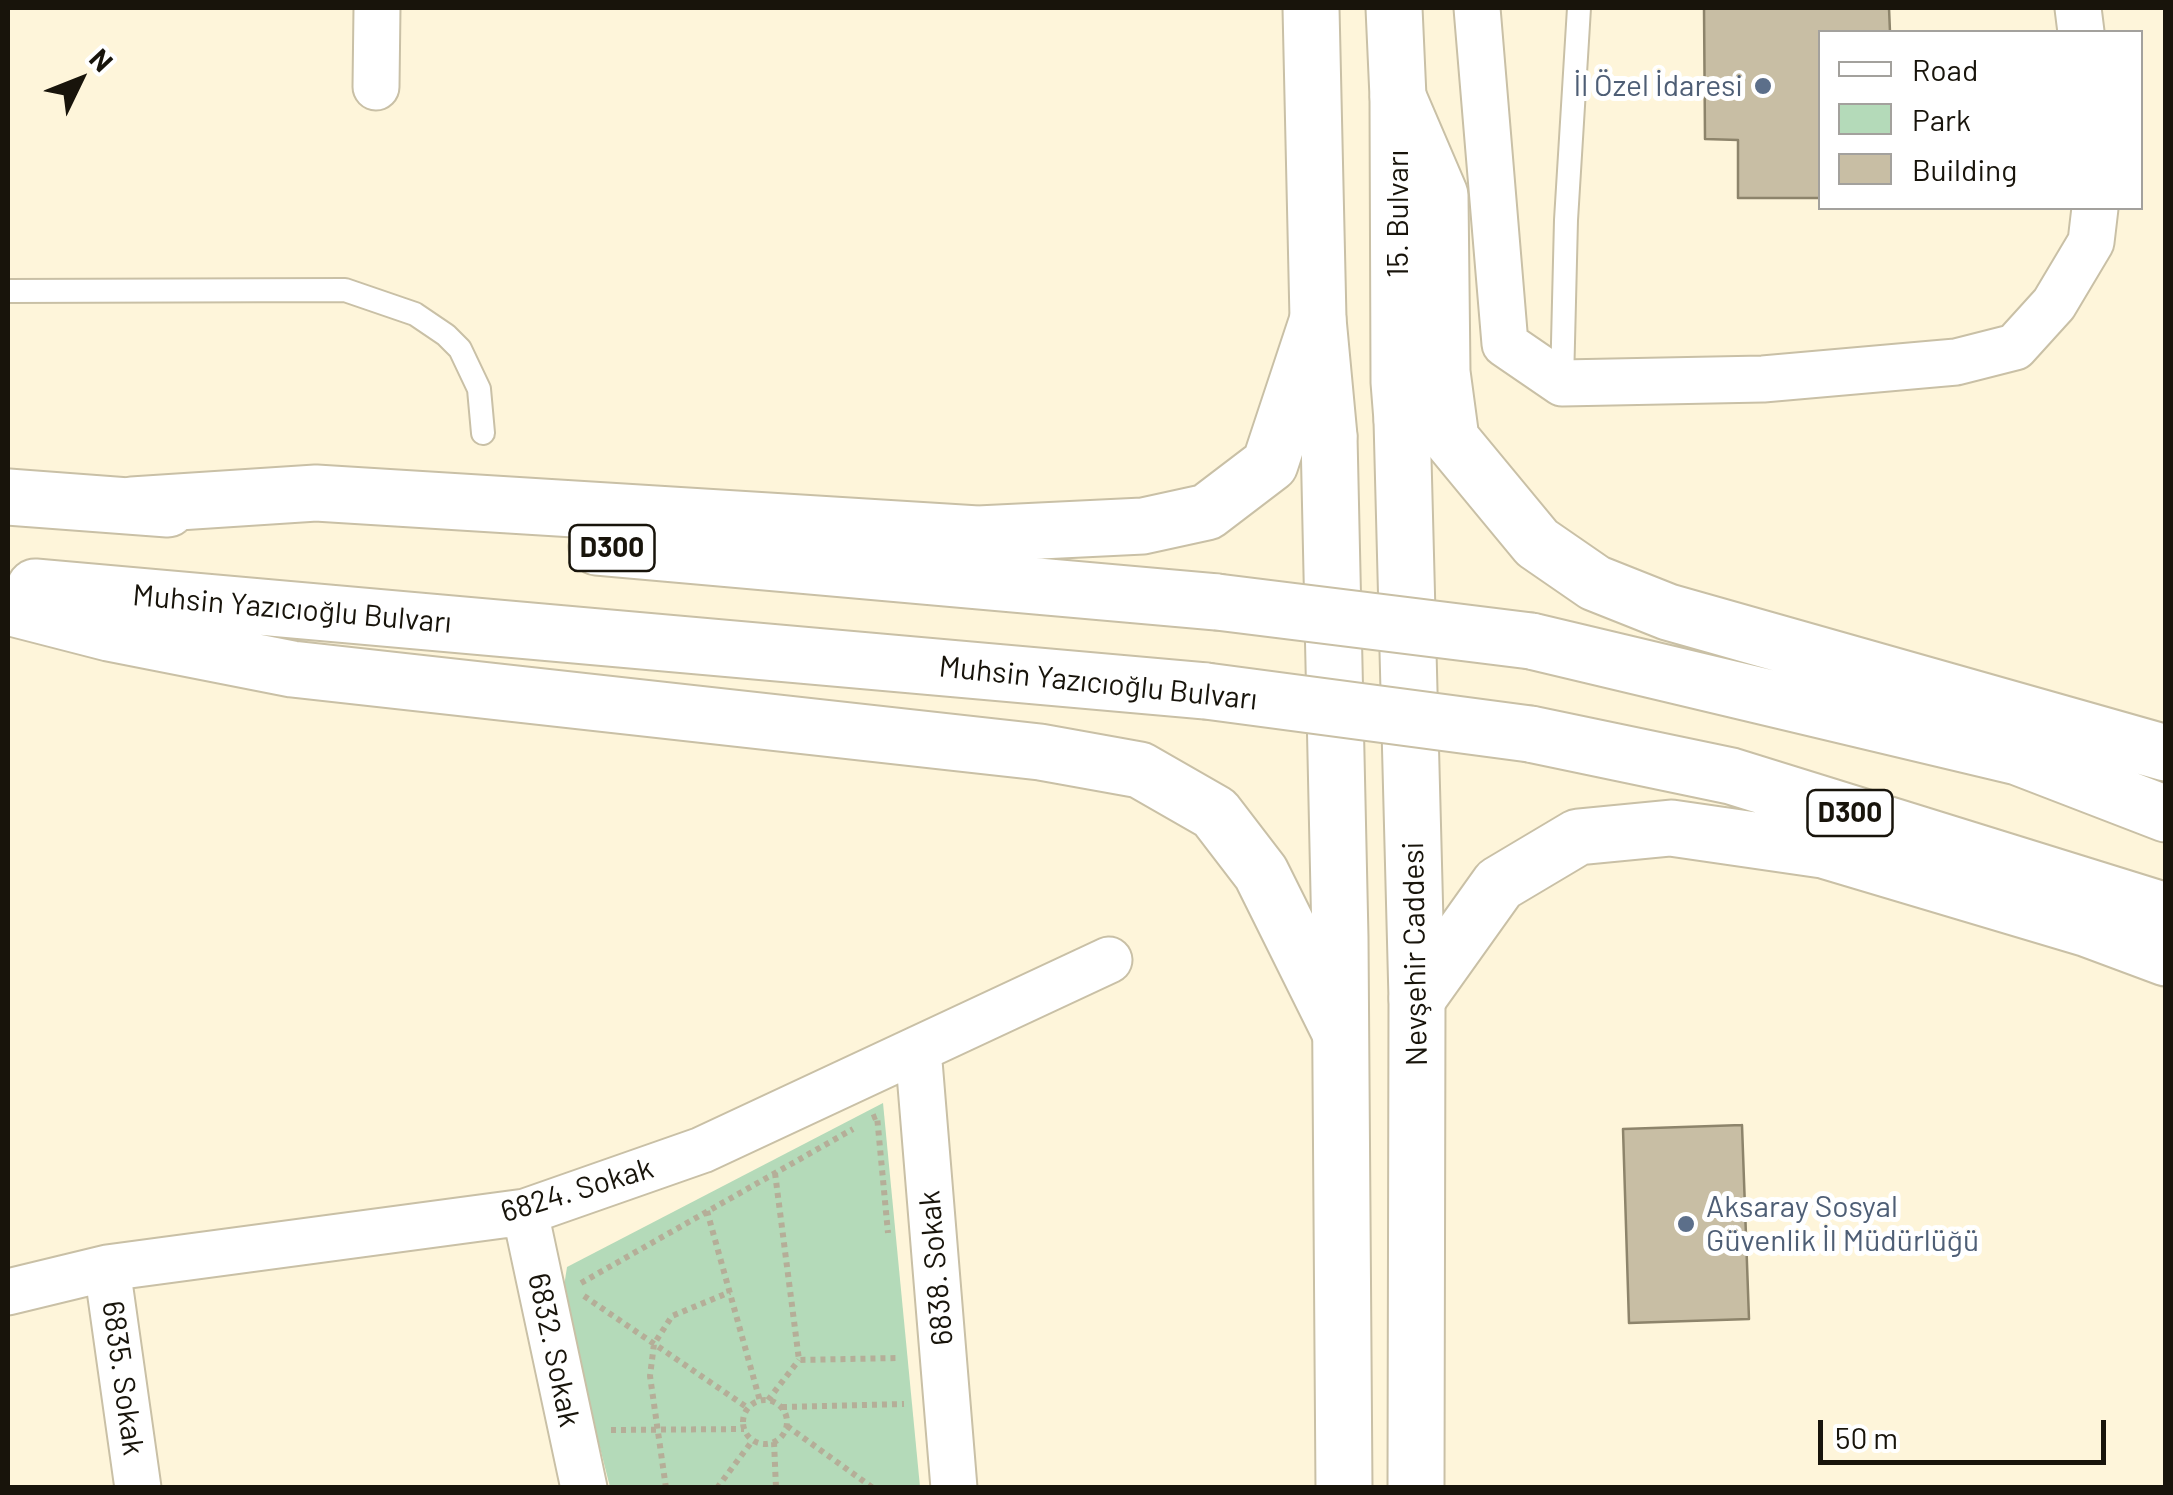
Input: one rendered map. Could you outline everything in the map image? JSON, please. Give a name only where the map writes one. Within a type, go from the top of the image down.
[{"type":"main road","points":[[1312,8],[1318,319],[1329,436],[1344,1488]]},
{"type":"main road","name":"15. Bulvarı","points":[[1394,8],[1402,420]]},
{"type":"main road","points":[[1398,97],[1440,195],[1442,372],[1450,439],[1537,543],[1595,583],[1668,612],[2166,753]]},
{"type":"main road","points":[[132,505],[316,493],[978,534],[1143,526],[1207,512],[1270,464],[1318,319]]},
{"type":"main road","name":"Nevşehir Caddesi","points":[[1402,420],[1417,999],[1416,1488]]},
{"type":"main road","name":"D300","points":[[8,498],[132,505],[1217,602],[1531,641],[2018,757],[2166,814]]},
{"type":"main road","name":"Muhsin Yazıcıoğlu Bulvarı","points":[[8,584],[1206,691],[1530,734],[1731,776],[2166,911]]},
{"type":"main road","points":[[8,607],[292,669],[1040,752],[1140,770],[1215,814],[1262,873],[1340,1032]]},
{"type":"main road","points":[[1417,999],[1499,884],[1578,838],[1671,828],[1824,850],[2088,929],[2166,958]]},
{"type":"street","points":[[376,87],[377,8]]},
{"type":"street","points":[[1477,8],[1505,344],[1562,383],[1782,378],[1956,362],[2014,347],[2054,304],[2090,242],[2095,210]]},
{"type":"street","name":"6824. Sokak","points":[[8,1292],[107,1268],[524,1212],[702,1150],[1109,960]]},
{"type":"street","name":"6838. Sokak","points":[[918,1048],[954,1488]]},
{"type":"street","name":"6832. Sokak","points":[[524,1212],[584,1488]]},
{"type":"street","name":"6835. Sokak","points":[[107,1268],[138,1488]]},
{"type":"lane","points":[[1562,383],[1566,220],[1579,8]]},
{"type":"lane","points":[[8,292],[346,290],[415,314],[446,335],[466,359],[479,389],[483,433]]},
{"type":"path","points":[[572,1288],[876,1116],[889,1246]]},
{"type":"path","points":[[748,1408],[764,1400],[798,1360],[775,1173]]},
{"type":"path","points":[[707,1211],[764,1400]]},
{"type":"path","points":[[572,1288],[577,1306]]},
{"type":"path","points":[[572,1288],[748,1408]]},
{"type":"path","points":[[666,1488],[650,1376],[654,1344],[672,1316],[730,1292]]},
{"type":"path","points":[[898,1339],[901,1373]]},
{"type":"path","points":[[798,1360],[899,1358]]},
{"type":"path","points":[[902,1388],[905,1421]]},
{"type":"path","points":[[764,1400],[781,1407],[904,1404]]},
{"type":"path","points":[[781,1407],[787,1426],[874,1488]]},
{"type":"path","points":[[744,1430],[748,1408]]},
{"type":"path","points":[[605,1412],[615,1449]]},
{"type":"path","points":[[610,1430],[744,1430],[754,1440],[767,1444],[774,1442],[787,1426]]},
{"type":"path","points":[[716,1488],[754,1440]]},
{"type":"path","points":[[774,1442],[776,1488]]},
{"type":"green space","points":[[883,1103],[920,1487],[610,1487],[562,1299],[567,1267]]},
{"type":"building","name":"İl Özel İdaresi","points":[[1704,8],[1889,8],[1890,30],[1818,30],[1818,198],[1738,198],[1738,140],[1705,139]]},
{"type":"building","name":"Aksaray Sosyal Güvenlik İl Müdürlüğü","points":[[1742,1125],[1749,1319],[1629,1323],[1623,1129]]},
{"type":"place","name":"İl Özel İdaresi","points":[[1763,86]]},
{"type":"place","name":"Aksaray Sosyal Güvenlik İl Müdürlüğü","points":[[1686,1224]]}]
